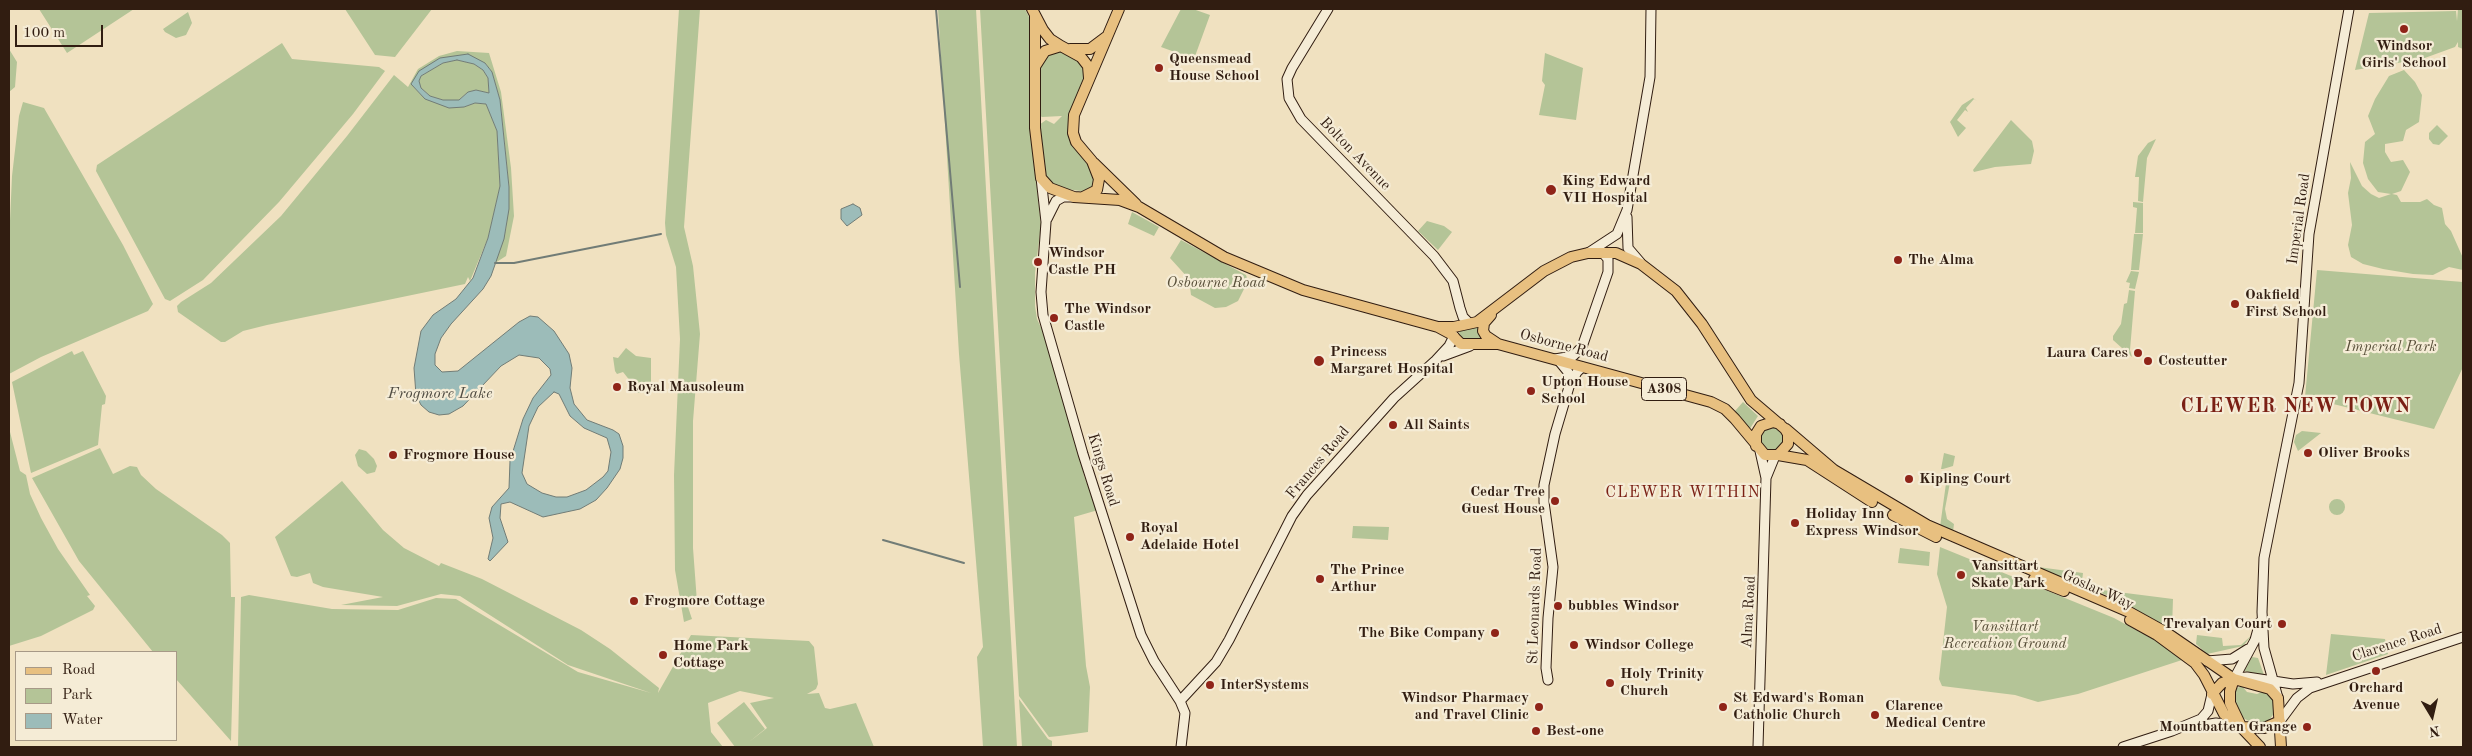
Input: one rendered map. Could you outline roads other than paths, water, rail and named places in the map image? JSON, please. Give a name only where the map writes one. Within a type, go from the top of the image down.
[{"type":"main road","name":"Osborne Road","points":[[1118,9],[1073,124],[1076,142],[1092,161],[1139,207]]},
{"type":"main road","name":"Bolton Avenue","points":[[1328,9],[1287,79],[1288,98],[1302,119],[1434,256],[1453,281],[1463,317],[1469,323]]},
{"type":"main road","points":[[1642,264],[1628,248],[1627,210],[1650,77],[1651,9]]},
{"type":"main road","name":"Imperial Road","points":[[2278,698],[2265,657],[2262,612],[2265,550],[2299,383],[2310,234],[2349,9]]},
{"type":"main road","points":[[1034,12],[1050,39],[1081,57],[1088,66],[1089,80]]},
{"type":"main road","points":[[1034,12],[1035,128],[1041,178]]},
{"type":"main road","points":[[1035,68],[1045,51],[1065,48],[1090,49],[1108,36]]},
{"type":"main road","points":[[1078,197],[1093,194],[1099,185],[1099,179],[1092,161]]},
{"type":"main road","name":"Osborne Road","points":[[1041,178],[1050,188],[1078,197],[1115,199],[1139,207],[1224,257],[1303,290],[1455,331],[1461,344],[1498,344],[1711,402],[1731,415],[1758,448]]},
{"type":"main road","name":"Kings Road","points":[[1041,178],[1046,222],[1041,292],[1047,332],[1141,635],[1154,661],[1180,701],[1185,713],[1181,747]]},
{"type":"main road","name":"Kings Road","points":[[1046,222],[1056,201],[1063,197],[1078,197]]},
{"type":"main road","points":[[1588,253],[1617,234],[1627,210]]},
{"type":"main road","points":[[1569,388],[1568,372],[1557,360],[1578,353],[1584,343],[1608,272],[1608,259],[1602,252]]},
{"type":"main road","name":"A308","points":[[1455,331],[1469,323],[1477,322],[1544,271],[1571,257],[1588,253],[1616,253],[1642,264],[1664,281],[1690,307],[1751,400],[1783,427]]},
{"type":"main road","points":[[1498,307],[1487,319],[1483,328],[1486,336],[1498,344]]},
{"type":"main road","name":"Bolton Avenue","points":[[1455,331],[1460,308]]},
{"type":"main road","name":"Frances Road","points":[[1180,701],[1216,662],[1292,516],[1306,495],[1394,398],[1436,360],[1455,331]]},
{"type":"main road","points":[[1436,360],[1454,350],[1474,345]]},
{"type":"main road","name":"St Leonards Road","points":[[1548,680],[1546,668],[1548,618],[1553,567],[1543,494],[1555,434],[1569,388],[1577,372],[1582,367]]},
{"type":"main road","points":[[1773,422],[1783,427],[1789,439],[1788,444],[1776,455],[1758,448],[1756,434],[1761,426],[1773,422]]},
{"type":"main road","name":"Goslar Way","points":[[1783,427],[1834,470],[1906,514],[1955,538],[2129,612],[2167,633],[2207,661],[2235,677]]},
{"type":"main road","name":"Alma Road","points":[[1758,448],[1766,478],[1758,747]]},
{"type":"main road","name":"Goslar Way","points":[[1776,455],[1808,460],[1854,491],[1916,528],[2129,619],[2157,635],[2195,663],[2204,674],[2212,694],[2224,714],[2241,727]]},
{"type":"main road","name":"Alma Road","points":[[1766,478],[1776,455]]},
{"type":"main road","name":"Imperial Road","points":[[2241,727],[2230,703],[2230,690],[2253,645],[2262,612]]},
{"type":"main road","name":"Clarence Road","points":[[2280,721],[2304,692],[2339,677],[2463,637]]},
{"type":"main road","points":[[2207,661],[2232,659],[2253,645]]},
{"type":"main road","points":[[2123,747],[2172,731],[2202,718],[2208,711],[2212,694],[2222,683],[2235,677],[2270,689],[2278,698],[2281,747]]},
{"type":"main road","name":"Clarence Road","points":[[2235,677],[2286,683],[2307,683],[2339,677]]},
{"type":"main road","points":[[2172,731],[2210,723],[2264,728],[2280,721]]},
{"type":"main road","points":[[2241,727],[2260,747]]},
{"type":"water","name":"Frogmore Lake","points":[[468,54],[485,63],[492,72],[500,100],[509,187],[509,209],[504,239],[491,276],[483,289],[451,324],[441,338],[435,354],[435,365],[442,372],[458,371],[519,322],[530,316],[538,317],[554,331],[569,354],[572,368],[570,388],[574,404],[587,420],[619,434],[623,446],[623,458],[620,469],[596,500],[580,509],[543,517],[510,502],[501,504],[500,518],[508,542],[490,561],[488,559],[493,538],[489,518],[492,507],[509,488],[510,461],[523,419],[533,398],[551,375],[550,369],[539,358],[519,355],[501,366],[463,406],[449,414],[439,415],[429,412],[421,405],[416,395],[414,368],[421,331],[433,315],[456,299],[473,278],[488,238],[500,186],[497,131],[486,104],[475,103],[464,107],[449,108],[425,99],[411,84],[419,71],[440,58]],"holes":[[[457,60],[474,64],[483,70],[488,78],[489,93],[476,90],[468,92],[459,100],[443,100],[430,96],[421,88],[419,81],[421,76],[443,63]],[[554,392],[559,394],[570,416],[584,428],[607,438],[611,452],[608,471],[603,477],[586,490],[567,497],[556,497],[542,493],[527,484],[522,473],[529,426],[538,407]]]},
{"type":"water","points":[[853,204],[860,208],[862,215],[847,226],[841,219],[841,209]]},
{"type":"waterway","points":[[936,9],[960,287]]},
{"type":"waterway","points":[[495,263],[514,263],[661,234]]},
{"type":"waterway","points":[[883,540],[964,563]]},
{"type":"place","name":"Windsor Girls' School","points":[[2404,29]]},
{"type":"place","name":"Queensmead House School","points":[[1159,68]]},
{"type":"place","name":"King Edward VII Hospital","points":[[1551,190]]},
{"type":"place","name":"The Alma","points":[[1898,260]]},
{"type":"place","name":"Windsor Castle PH","points":[[1038,262]]},
{"type":"place","name":"Oakfield First School","points":[[2235,304]]},
{"type":"place","name":"The Windsor Castle","points":[[1054,318]]},
{"type":"place","name":"Laura Cares","points":[[2138,353]]},
{"type":"place","name":"Princess Margaret Hospital","points":[[1319,361]]},
{"type":"place","name":"Costcutter","points":[[2148,361]]},
{"type":"place","name":"Royal Mausoleum","points":[[617,387]]},
{"type":"place","name":"Upton House School","points":[[1531,391]]},
{"type":"place","name":"All Saints","points":[[1393,425]]},
{"type":"place","name":"Oliver Brooks","points":[[2308,453]]},
{"type":"place","name":"Frogmore House","points":[[393,455]]},
{"type":"place","name":"Kipling Court","points":[[1909,479]]},
{"type":"place","name":"Cedar Tree Guest House","points":[[1555,501]]},
{"type":"place","name":"Holiday Inn Express Windsor","points":[[1795,523]]},
{"type":"place","name":"Royal Adelaide Hotel","points":[[1130,537]]},
{"type":"place","name":"Vansittart Skate Park","points":[[1961,575]]},
{"type":"place","name":"The Prince Arthur","points":[[1320,579]]},
{"type":"place","name":"Frogmore Cottage","points":[[634,601]]},
{"type":"place","name":"bubbles Windsor","points":[[1558,606]]},
{"type":"place","name":"Trevalyan Court","points":[[2282,624]]},
{"type":"place","name":"The Bike Company","points":[[1495,633]]},
{"type":"place","name":"Windsor College","points":[[1574,645]]},
{"type":"place","name":"Home Park Cottage","points":[[663,655]]},
{"type":"place","name":"Orchard Avenue","points":[[2376,671]]},
{"type":"place","name":"Holy Trinity Church","points":[[1610,683]]},
{"type":"place","name":"InterSystems","points":[[1210,685]]},
{"type":"place","name":"Windsor Pharmacy and Travel Clinic","points":[[1539,707]]},
{"type":"place","name":"St Edward's Roman Catholic Church","points":[[1723,707]]},
{"type":"place","name":"Clarence Medical Centre","points":[[1875,715]]},
{"type":"place","name":"Mountbatten Grange","points":[[2307,727]]},
{"type":"place","name":"Best-one","points":[[1536,731]]},
{"type":"district","name":"CLEWER NEW TOWN","points":[[2296,407]]},
{"type":"district","name":"CLEWER WITHIN","points":[[1683,493]]},
{"type":"park label","name":"Osbourne Road","points":[[1216,283]]},
{"type":"park label","name":"Imperial Park","points":[[2391,347]]},
{"type":"park label","name":"Vansittart Recreation Ground","points":[[2005,636]]}]
